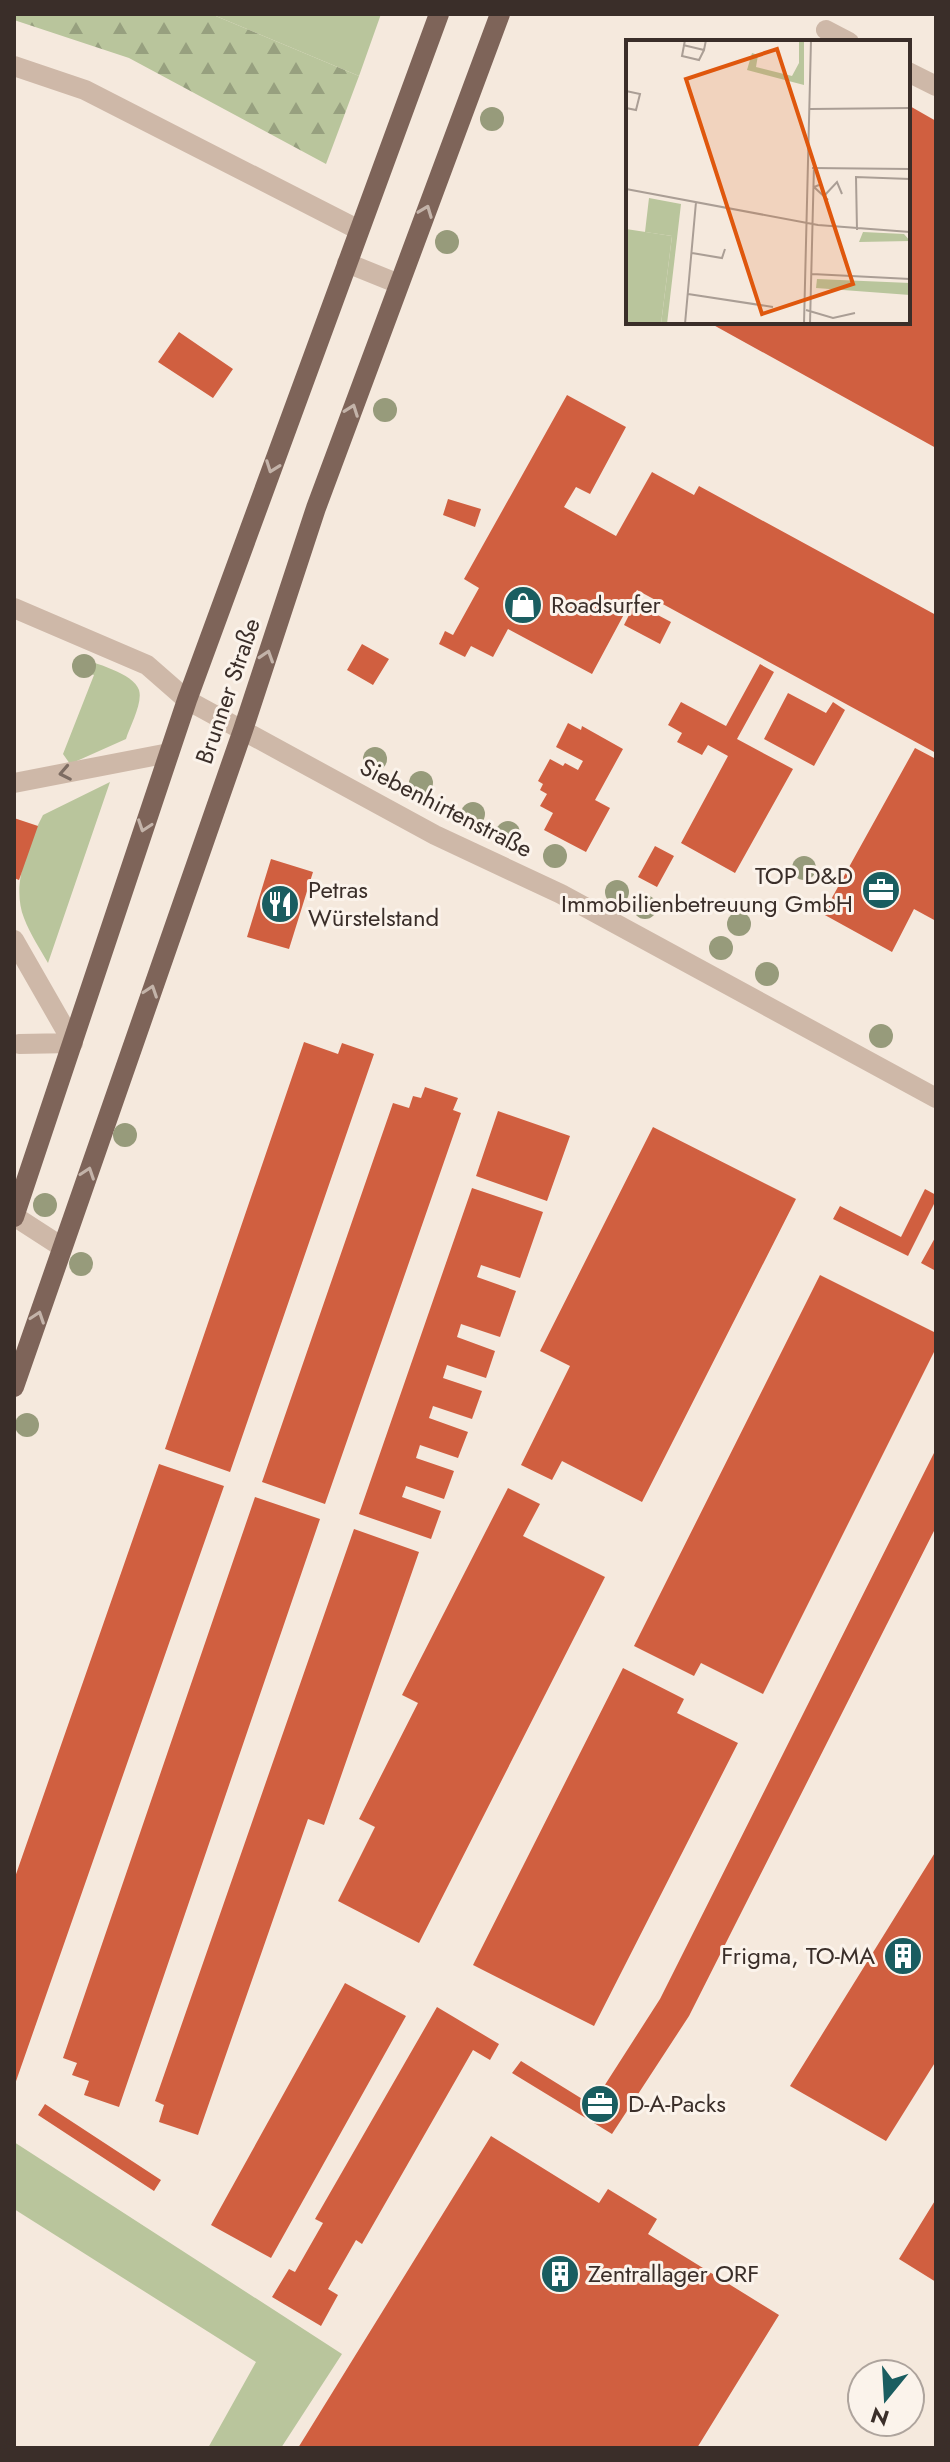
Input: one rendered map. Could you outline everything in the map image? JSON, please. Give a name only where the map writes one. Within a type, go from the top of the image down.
[{"type":"main road","name":"Brunner Straße","points":[[14,1216],[187,700],[439,14]]},
{"type":"main road","name":"Brunner Straße","points":[[14,1387],[243,730],[316,508],[500,14]]},
{"type":"street","points":[[826,30],[845,40]]},
{"type":"street","points":[[14,66],[85,90],[359,230]]},
{"type":"street","points":[[910,73],[936,86]]},
{"type":"street","points":[[347,263],[399,284]]},
{"type":"street","name":"Siebenhirtenstraße","points":[[14,608],[147,665],[187,700],[435,835],[561,894],[936,1098]]},
{"type":"street","points":[[14,783],[169,753]]},
{"type":"street","points":[[14,940],[73,1043],[19,1044]]},
{"type":"street","points":[[14,1216],[62,1247]]},
{"type":"green space","points":[[14,14],[211,14],[359,76],[326,164],[129,58],[14,20]]},
{"type":"green space","points":[[211,14],[381,14],[359,76]]},
{"type":"green space","points":[[78,657],[112,669],[129,679],[136,684],[140,695],[126,739],[70,764],[63,754],[94,675],[74,667]]},
{"type":"green space","points":[[110,782],[48,963],[29,930],[20,906],[20,879],[27,852],[43,815]]},
{"type":"green space","points":[[14,2142],[342,2354],[281,2448],[208,2448],[256,2362],[14,2209]]},
{"type":"building","points":[[910,106],[936,121],[936,448],[712,324],[910,324]]},
{"type":"building","points":[[179,332],[233,369],[213,398],[158,362]]},
{"type":"building","points":[[567,395],[626,427],[590,494],[576,487],[564,507],[616,536],[652,472],[694,495],[699,486],[936,615],[936,753],[637,590],[592,674],[508,629],[493,657],[471,646],[465,657],[439,644],[445,631],[453,635],[479,588],[464,579]]},
{"type":"building","points":[[448,499],[481,509],[475,527],[443,515]]},
{"type":"building","points":[[635,603],[671,622],[660,644],[624,625]]},
{"type":"building","points":[[362,644],[389,659],[373,685],[347,670]]},
{"type":"building","points":[[760,664],[774,672],[737,739],[793,769],[735,873],[681,843],[728,756],[708,745],[702,755],[677,742],[682,733],[668,725],[681,702],[726,726]]},
{"type":"building","points":[[788,693],[826,713],[833,702],[845,710],[814,766],[764,739]]},
{"type":"building","points":[[568,723],[581,730],[582,726],[623,749],[595,800],[610,808],[586,852],[544,830],[553,813],[540,806],[547,794],[540,790],[543,784],[538,781],[550,759],[578,770],[583,761],[556,747]]},
{"type":"building","name":"TOP D&D Immobilienbetreuung GmbH","points":[[915,748],[936,759],[936,921],[914,909],[892,952],[823,914]]},
{"type":"building","points":[[14,818],[38,826],[19,880],[14,878]]},
{"type":"building","points":[[655,846],[674,856],[657,887],[638,877]]},
{"type":"building","name":"Petras Würstelstand","points":[[271,859],[313,872],[289,949],[247,937]]},
{"type":"building","points":[[304,1042],[338,1054],[342,1043],[374,1054],[230,1472],[165,1449]]},
{"type":"building","points":[[425,1087],[458,1098],[453,1110],[461,1113],[325,1504],[262,1482],[393,1103],[409,1108],[413,1096],[421,1098]]},
{"type":"building","points":[[498,1111],[570,1136],[547,1201],[476,1176]]},
{"type":"building","points":[[653,1127],[796,1199],[642,1502],[562,1461],[552,1480],[521,1465],[570,1366],[540,1351]]},
{"type":"building","points":[[472,1188],[543,1212],[520,1278],[481,1265],[477,1277],[516,1291],[500,1337],[461,1324],[457,1337],[495,1351],[486,1378],[447,1365],[443,1378],[482,1391],[472,1419],[433,1406],[429,1418],[468,1432],[458,1458],[420,1445],[416,1458],[454,1471],[444,1499],[406,1486],[402,1497],[441,1511],[431,1539],[359,1514]]},
{"type":"building","points":[[925,1189],[936,1195],[936,1200],[908,1256],[833,1219],[840,1206],[901,1237]]},
{"type":"building","points":[[936,1236],[936,1271],[921,1263]]},
{"type":"building","points":[[820,1275],[936,1333],[936,1348],[763,1694],[701,1663],[694,1676],[634,1646]]},
{"type":"building","points":[[936,1449],[936,1527],[689,2016],[612,2134],[512,2073],[521,2061],[592,2105],[660,1999]]},
{"type":"building","points":[[159,1464],[224,1486],[14,2087],[14,1880]]},
{"type":"building","points":[[508,1488],[540,1504],[523,1536],[605,1577],[419,1943],[338,1901],[375,1827],[359,1819],[418,1703],[402,1695]]},
{"type":"building","points":[[255,1497],[320,1519],[119,2107],[84,2095],[89,2081],[72,2075],[77,2063],[63,2058]]},
{"type":"building","points":[[354,1529],[419,1552],[324,1825],[308,1819],[198,2135],[159,2122],[164,2105],[155,2101]]},
{"type":"building","points":[[623,1668],[684,1699],[677,1713],[738,1743],[594,2026],[473,1965]]},
{"type":"building","name":"Frigma, TO-MA","points":[[936,1851],[936,2061],[886,2141],[790,2086]]},
{"type":"building","points":[[345,1983],[406,2016],[271,2258],[211,2225]]},
{"type":"building","points":[[437,2007],[499,2044],[490,2060],[473,2050],[362,2244],[356,2240],[328,2289],[338,2295],[321,2326],[272,2297],[289,2269],[295,2272],[323,2223],[315,2219]]},
{"type":"building","points":[[45,2104],[161,2180],[154,2191],[38,2115]]},
{"type":"building","name":"Zentrallager ORF","points":[[491,2136],[599,2203],[608,2189],[657,2219],[648,2234],[779,2315],[697,2448],[298,2448]]},
{"type":"building","points":[[936,2199],[936,2282],[899,2259]]},
{"type":"place","name":"Roadsurfer","points":[[523,605]]},
{"type":"place","name":"TOP D&D Immobilienbetreuung GmbH","points":[[881,890]]},
{"type":"place","name":"Petras Würstelstand","points":[[280,904]]},
{"type":"place","name":"Frigma, TO-MA","points":[[903,1956]]},
{"type":"place","name":"D-A-Packs","points":[[600,2104]]},
{"type":"place","name":"Zentrallager ORF","points":[[560,2274]]}]
